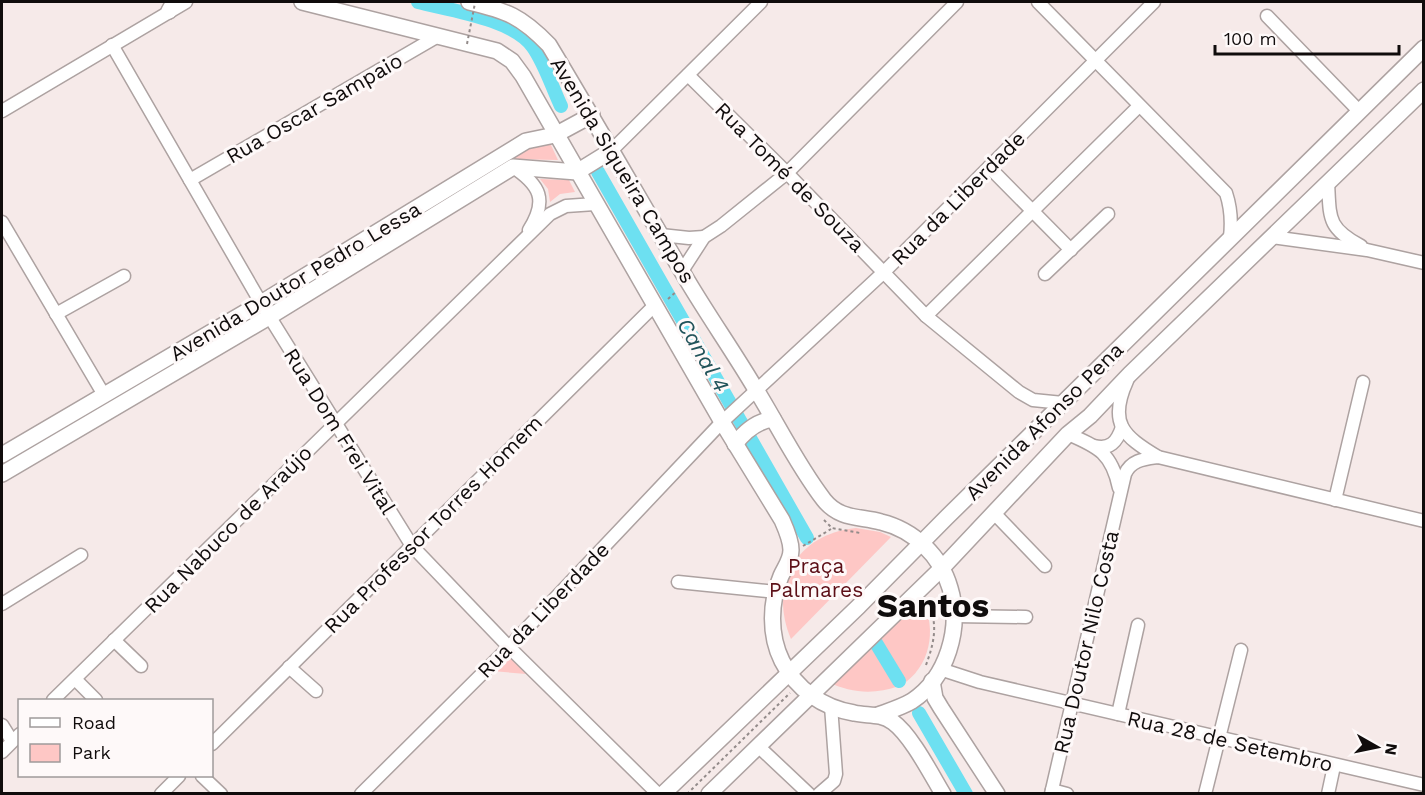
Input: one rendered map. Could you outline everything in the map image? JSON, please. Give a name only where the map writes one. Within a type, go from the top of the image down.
[{"type":"main road","name":"Avenida Siqueira Campos","points":[[302,2],[497,51],[512,61],[560,132],[595,204],[659,304],[739,439],[787,530],[791,550],[789,562],[776,592],[773,626],[781,658],[789,673],[804,690],[831,706],[854,713],[884,712]]},
{"type":"main road","name":"Avenida Siqueira Campos","points":[[472,2],[510,13],[533,28],[549,45],[588,117],[661,235],[682,278],[768,419],[826,502],[842,515],[881,522],[902,530],[921,542],[942,568],[950,587],[954,629],[949,650],[930,678]]},
{"type":"main road","name":"Avenida Afonso Pena","points":[[663,794],[860,606],[921,542],[1424,48]]},
{"type":"main road","name":"Avenida Afonso Pena","points":[[709,794],[758,746],[804,690],[942,568],[1068,434],[1090,416],[1424,90]]},
{"type":"main road","name":"Avenida Doutor Pedro Lessa","points":[[2,455],[261,303],[526,141],[560,132],[588,117]]},
{"type":"main road","points":[[513,167],[580,170],[609,152]]},
{"type":"main road","name":"Avenida Doutor Pedro Lessa","points":[[2,474],[269,317],[513,167]]},
{"type":"main road","points":[[739,439],[768,419]]},
{"type":"main road","points":[[930,678],[909,703],[884,712],[906,735],[943,794]]},
{"type":"main road","points":[[930,678],[935,698],[997,794]]},
{"type":"street","points":[[2,111],[172,6],[186,2]]},
{"type":"street","points":[[609,152],[761,2]]},
{"type":"street","points":[[682,278],[704,237],[787,173],[957,2]]},
{"type":"street","points":[[1038,2],[1226,193],[1232,219],[1230,237]]},
{"type":"street","name":"Rua da Liberdade","points":[[361,794],[509,647],[752,392],[884,272],[1154,2]]},
{"type":"street","points":[[1267,16],[1359,111]]},
{"type":"street","name":"Rua Oscar Sampaio","points":[[190,180],[438,36]]},
{"type":"street","name":"Rua Dom Frei Vital","points":[[111,45],[269,317],[412,546],[509,647],[658,794]]},
{"type":"street","name":"Rua Tomé de Souza","points":[[688,75],[926,316],[1019,392],[1033,400],[1063,403]]},
{"type":"street","points":[[926,316],[1139,106]]},
{"type":"street","points":[[513,167],[531,180],[541,201],[539,211],[522,241]]},
{"type":"street","points":[[989,167],[1071,250]]},
{"type":"street","points":[[1328,182],[1332,223],[1341,234],[1367,250]]},
{"type":"street","name":"Rua Nabuco de Araújo","points":[[54,699],[522,241],[558,209],[595,204]]},
{"type":"street","points":[[1045,274],[1108,214]]},
{"type":"street","points":[[2,222],[104,395]]},
{"type":"street","points":[[661,235],[704,237]]},
{"type":"street","points":[[1272,237],[1367,250],[1424,264]]},
{"type":"street","points":[[57,315],[124,276]]},
{"type":"street","name":"Rua Professor Torres Homem","points":[[213,743],[659,304]]},
{"type":"street","points":[[1131,374],[1120,397],[1119,412],[1122,427],[1128,437],[1158,457],[1424,521]]},
{"type":"street","points":[[1335,500],[1362,382]]},
{"type":"street","points":[[1068,434],[1102,448],[1113,444],[1119,437],[1122,427]]},
{"type":"street","points":[[1094,446],[1106,455],[1113,465],[1120,491]]},
{"type":"street","name":"Rua Doutor Nilo Costa","points":[[1052,792],[1120,491],[1128,468],[1142,459],[1158,457]]},
{"type":"street","points":[[994,513],[1045,566]]},
{"type":"street","points":[[2,604],[81,555]]},
{"type":"street","points":[[678,582],[776,592]]},
{"type":"street","points":[[954,616],[1026,617]]},
{"type":"street","points":[[1118,714],[1138,625]]},
{"type":"street","points":[[114,640],[141,666]]},
{"type":"street","points":[[1205,794],[1241,650]]},
{"type":"street","points":[[290,667],[316,691]]},
{"type":"street","name":"Rua 28 de Setembro","points":[[930,678],[980,682],[1334,766],[1424,785]]},
{"type":"street","points":[[75,679],[95,699]]},
{"type":"street","points":[[819,794],[832,783],[836,774],[831,706]]},
{"type":"street","points":[[2,725],[16,737],[2,752]]},
{"type":"street","points":[[758,746],[809,794]]},
{"type":"street","points":[[1328,794],[1334,766]]},
{"type":"street","points":[[161,794],[179,777]]},
{"type":"street","points":[[203,777],[221,794]]},
{"type":"street","points":[[1052,792],[1067,794]]},
{"type":"path","points":[[467,44],[472,2]]},
{"type":"path","points":[[659,304],[682,278]]},
{"type":"path","points":[[805,545],[832,528]]},
{"type":"path","points":[[920,589],[934,619],[930,678]]},
{"type":"path","points":[[687,794],[804,690]]},
{"type":"green space","points":[[550,143],[558,160],[511,159],[531,146]]},
{"type":"green space","points":[[540,179],[569,180],[575,192],[560,194],[550,202],[548,189]]},
{"type":"green space","name":"Praça Palmares","points":[[856,528],[880,532],[891,537],[791,639],[785,619],[783,600],[792,566],[817,540],[835,532]]},
{"type":"green space","name":"Praça Palmares","points":[[919,594],[928,617],[929,641],[922,663],[906,682],[877,636]]},
{"type":"green space","name":"Praça Palmares","points":[[871,641],[899,686],[872,692],[845,689],[828,682]]},
{"type":"green space","points":[[508,655],[526,674],[492,671]]},
{"type":"waterway","name":"Canal 4","points":[[418,2],[480,17],[511,29],[524,37],[541,61],[561,106]]},
{"type":"waterway","name":"Canal 4","points":[[598,172],[807,538]]},
{"type":"waterway","name":"Canal 4","points":[[876,643],[899,681]]},
{"type":"waterway","name":"Canal 4","points":[[919,713],[966,794]]},
{"type":"district","name":"Santos","points":[[933,605]]}]
